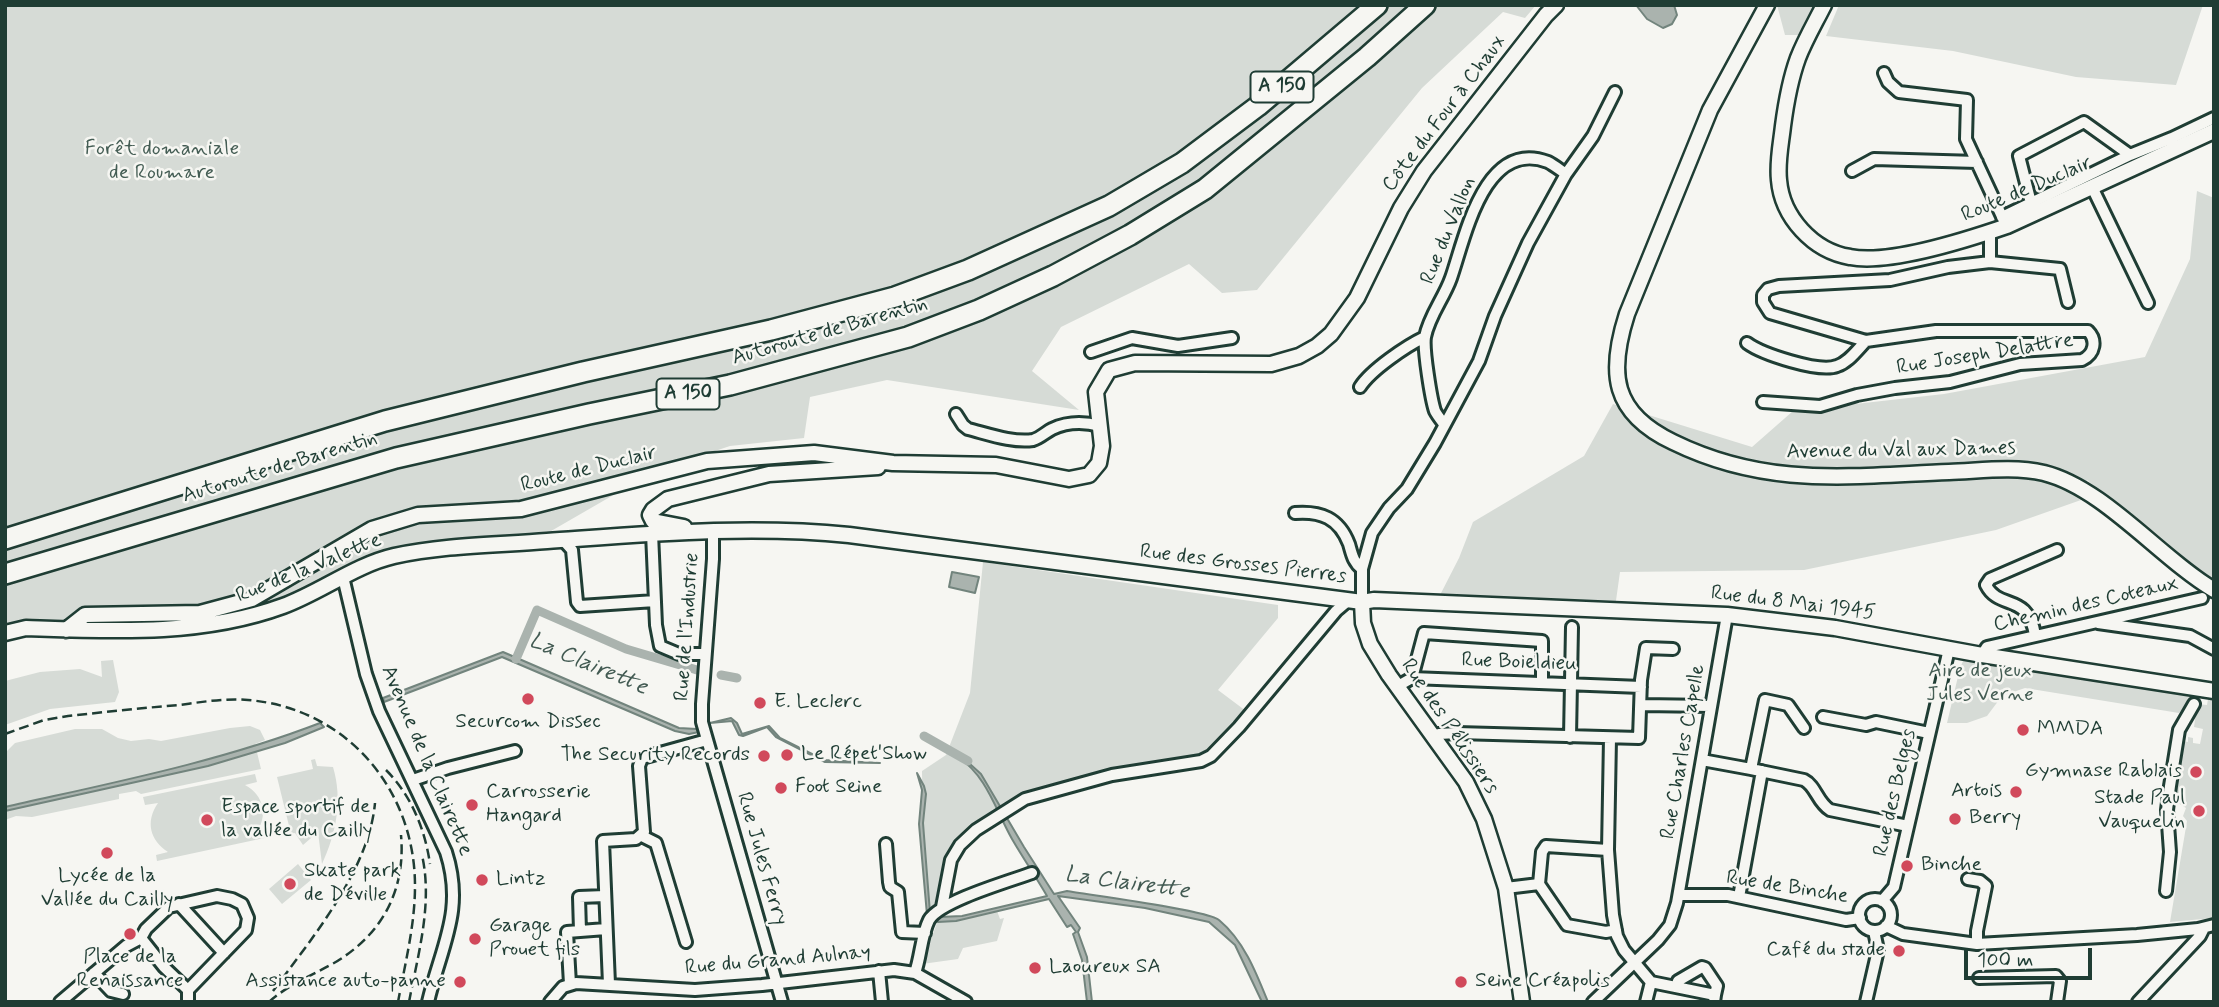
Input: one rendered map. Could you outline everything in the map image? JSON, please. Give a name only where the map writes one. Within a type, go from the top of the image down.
[{"type":"highway","name":"Autoroute de Barentin","points":[[5,539],[385,421],[583,372],[783,327],[895,298],[968,271],[1109,206],[1182,163],[1258,106],[1377,5]]},
{"type":"highway","name":"Autoroute de Barentin","points":[[5,574],[396,458],[730,385],[908,337],[967,315],[1053,276],[1130,235],[1205,188],[1367,57],[1425,5]]},
{"type":"highway","points":[[1367,57],[1440,5]]},
{"type":"street","name":"Côte du Four à Chaux","points":[[1100,424],[1097,391],[1109,370],[1135,363],[1271,364],[1299,356],[1331,334],[1357,298],[1401,208],[1424,171],[1556,5]]},
{"type":"street","name":"Avenue du Val aux Dames","points":[[1767,5],[1710,110],[1627,314],[1618,342],[1616,361],[1619,388],[1629,407],[1650,429],[1691,451],[1733,466],[1772,474],[1795,477],[2016,469],[2047,474],[2086,492],[2202,583],[2209,595]]},
{"type":"street","name":"Route de Duclair","points":[[1824,5],[1802,48],[1787,98],[1779,170],[1780,189],[1786,207],[1810,239],[1841,255],[1864,259],[1973,238],[1990,232],[2004,222],[2092,187],[2172,144],[2214,131]]},
{"type":"street","points":[[1884,72],[1888,82],[1899,92],[1967,100],[1966,139],[2004,222],[2031,203],[2130,155],[2172,144],[2214,118]]},
{"type":"street","name":"Rue des Grosses Pierres","points":[[713,530],[791,530],[849,535],[1356,601],[1372,533],[1407,489],[1479,362],[1495,316],[1528,243],[1566,174],[1593,136],[1615,92]]},
{"type":"street","points":[[2031,203],[2019,156],[2084,122],[2130,155]]},
{"type":"street","name":"Rue du Vallon","points":[[1425,337],[1446,292],[1482,192],[1494,174],[1509,163],[1526,159],[1547,162],[1566,174]]},
{"type":"street","points":[[1852,171],[1874,159],[1977,162]]},
{"type":"street","points":[[2092,187],[2148,303]]},
{"type":"street","points":[[1990,232],[1990,262]]},
{"type":"street","name":"Rue Joseph Delattre","points":[[1763,402],[1820,406],[1857,395],[1950,382],[2020,364],[2082,360],[2088,358],[2094,346],[2093,336],[2088,331],[2076,329],[1936,331],[1866,341],[1770,313],[1763,302],[1763,295],[1768,289],[1779,286],[1890,280],[1948,267],[1990,262],[2060,269],[2068,302]]},
{"type":"street","points":[[1360,387],[1368,375],[1425,337],[1435,411],[1444,424]]},
{"type":"street","points":[[1091,352],[1132,338],[1178,346],[1232,338]]},
{"type":"street","points":[[1747,343],[1758,350],[1825,369],[1846,362],[1866,341]]},
{"type":"street","points":[[1177,362],[1178,346]]},
{"type":"street","points":[[956,414],[968,429],[1017,439],[1035,440],[1054,428],[1069,424],[1100,424]]},
{"type":"street","name":"Route de Duclair","points":[[66,629],[85,615],[200,613],[252,599],[372,529],[418,515],[521,509],[707,461],[814,453],[892,463],[996,465],[1069,479],[1089,475],[1099,463],[1102,446],[1100,424]]},
{"type":"street","points":[[696,531],[653,521],[650,515],[668,499],[769,474],[875,468],[892,463]]},
{"type":"street","points":[[1295,513],[1314,512],[1333,521],[1341,529],[1354,562],[1362,569]]},
{"type":"street","name":"Rue de la Valette","points":[[5,634],[26,628],[159,630],[227,623],[285,606],[343,577],[393,557],[444,549],[713,530]]},
{"type":"street","name":"Rue de l'Industrie","points":[[704,727],[701,713],[713,530]]},
{"type":"street","points":[[652,533],[660,646],[679,654],[705,654]]},
{"type":"street","points":[[563,540],[572,550],[577,602],[580,606],[655,601]]},
{"type":"street","points":[[2035,635],[2028,612],[1989,592],[1986,585],[1990,579],[2057,550]]},
{"type":"street","name":"Avenue de la Clairette","points":[[343,577],[366,674],[379,711],[446,852],[454,876],[451,924],[428,1002]]},
{"type":"street","name":"Chemin des Coteaux","points":[[1982,655],[1987,647],[2209,595]]},
{"type":"street","points":[[942,907],[951,860],[960,845],[976,830],[1025,799],[1112,775],[1201,761],[1211,756],[1336,611],[1356,601]]},
{"type":"street","name":"Rue du 8 Mai 1945","points":[[1356,601],[1727,615],[1835,628],[1982,655],[2214,691]]},
{"type":"street","name":"Rue des Pélissiers","points":[[1356,601],[1370,644],[1474,797],[1490,836],[1506,888],[1522,1002]]},
{"type":"street","name":"Rue Charles Capelle","points":[[1679,895],[1727,615]]},
{"type":"street","points":[[2091,622],[2190,636],[2214,649]]},
{"type":"street","points":[[1570,737],[1572,627]]},
{"type":"street","points":[[1398,686],[1412,678],[1424,634],[1542,641],[1542,683]]},
{"type":"street","points":[[1434,737],[1457,733],[1639,737],[1646,648],[1673,649]]},
{"type":"street","name":"Rue des Belges","points":[[1882,901],[1894,887],[1949,649]]},
{"type":"street","name":"Rue Boieldieu","points":[[1412,678],[1642,688]]},
{"type":"street","points":[[1739,897],[1765,700],[1788,705],[1804,728]]},
{"type":"street","points":[[2166,891],[2170,852],[2167,810],[2170,786],[2179,730],[2194,704]]},
{"type":"street","points":[[1642,705],[1711,706]]},
{"type":"street","points":[[1823,717],[1866,725],[1876,722],[1929,733]]},
{"type":"street","name":"Rue Jules Ferry","points":[[704,727],[782,1002]]},
{"type":"street","points":[[1610,738],[1608,850],[1616,930],[1624,950],[1651,982],[1714,999],[1717,986],[1702,967],[1678,981],[1676,987]]},
{"type":"street","points":[[608,984],[603,841],[636,839],[642,836],[645,826],[640,761],[645,757],[707,740]]},
{"type":"street","points":[[413,780],[515,751]]},
{"type":"street","points":[[1702,760],[1809,783],[1822,805],[1830,810],[1908,827]]},
{"type":"street","points":[[642,836],[656,843],[686,942]]},
{"type":"street","points":[[886,844],[889,882],[890,887],[898,892],[902,932],[925,933]]},
{"type":"street","points":[[1608,850],[1546,846],[1542,852],[1539,884],[1567,925],[1606,932],[1616,930]]},
{"type":"street","points":[[915,973],[931,918],[942,907],[1032,873]]},
{"type":"street","points":[[1968,879],[1980,881],[1986,886],[1977,944]]},
{"type":"street","points":[[1506,888],[1539,884]]},
{"type":"street","points":[[1593,1002],[1658,940],[1670,925],[1679,895]]},
{"type":"street","name":"Rue de Binche","points":[[1679,895],[1728,895],[1846,920],[1860,918]]},
{"type":"street","points":[[63,1001],[126,946],[142,938],[146,929],[169,907],[217,896],[242,904],[248,918],[246,930],[188,996],[142,938]]},
{"type":"street","points":[[580,931],[579,897],[605,896]]},
{"type":"street","points":[[1882,901],[1891,913],[1886,926],[1874,931],[1863,926],[1859,913],[1865,903],[1882,901]]},
{"type":"street","points":[[178,904],[224,953]]},
{"type":"street","points":[[1886,926],[1903,934],[1977,944],[2137,935],[2209,926]]},
{"type":"street","points":[[2138,1002],[2209,926]]},
{"type":"street","points":[[550,1002],[563,986],[570,984],[567,932],[606,929]]},
{"type":"street","points":[[1866,1002],[1878,950],[1874,931]]},
{"type":"street","name":"Rue du Grand Aulnay","points":[[570,984],[695,990],[905,970],[967,1002]]},
{"type":"street","points":[[879,971],[882,1002]]},
{"type":"street","points":[[94,973],[111,992],[122,994]]},
{"type":"street","points":[[1979,978],[2056,976],[2060,981],[2057,1002]]},
{"type":"street","points":[[1646,1002],[1651,982]]},
{"type":"green space","name":"Forêt domaniale de Roumare","points":[[5,5],[1536,5],[1525,18],[1503,12],[1422,88],[1257,290],[1222,293],[1189,264],[1061,327],[1032,371],[1079,410],[887,380],[810,397],[804,438],[730,446],[655,471],[539,538],[413,547],[253,615],[5,628]]},
{"type":"green space","points":[[1777,5],[1818,5],[1805,35],[1785,35]]},
{"type":"green space","points":[[1839,5],[2203,5],[2176,85],[2076,77],[1953,51],[1826,36]]},
{"type":"green space","points":[[2197,191],[2214,198],[2214,583],[2203,577],[2087,480],[2081,500],[1996,530],[1804,570],[1620,572],[1614,615],[1439,597],[1459,558],[1473,522],[1584,456],[1613,404],[1752,447],[1793,411],[1944,394],[2145,357],[2190,259]]},
{"type":"green space","points":[[983,562],[1278,605],[1278,618],[1218,690],[1250,714],[1211,756],[1025,799],[960,845],[942,907],[929,913],[923,843],[922,771],[946,755],[970,693]]},
{"type":"green space","name":"Aire de jeux Jules Verne","points":[[1968,659],[2190,696],[2188,704],[2179,713],[2025,688],[2002,696],[1987,716],[1967,723],[1947,723],[1960,668],[1963,661]]},
{"type":"green space","points":[[113,660],[119,692],[115,702],[50,709],[5,725],[5,681],[40,672],[80,669],[102,677],[101,661]]},
{"type":"green space","name":"Stade Paul Vauquelin","points":[[2208,699],[2214,700],[2214,918],[2170,922],[2187,821],[2183,816],[2186,808],[2178,803],[2179,799],[2174,798],[2183,741],[2188,742],[2188,737],[2193,738],[2193,743],[2200,744],[2203,729],[2194,727],[2197,704],[2207,705]]},
{"type":"green space","points":[[250,726],[260,730],[265,740],[255,744],[261,769],[141,794],[136,791],[119,794],[119,799],[5,820],[5,763],[7,751],[15,743],[75,729],[102,729],[118,738],[131,741],[161,741]]},
{"type":"green space","points":[[315,759],[317,766],[333,767],[338,804],[331,841],[322,864],[318,832],[303,845],[295,833],[291,834],[277,777],[313,769],[311,760]]},
{"type":"green space","name":"Espace sportif de la vallée du Cailly","points":[[255,774],[257,782],[245,785],[257,794],[262,807],[262,821],[255,834],[267,832],[269,837],[157,861],[156,855],[168,852],[157,842],[151,830],[152,817],[158,803],[145,805],[143,797]]},
{"type":"green space","name":"Skate park de Déville","points":[[298,864],[311,880],[282,904],[269,889]]},
{"type":"green space","points":[[997,911],[1000,919],[1004,918],[997,941],[963,948],[958,959],[922,964],[938,920],[951,922]]},
{"type":"shaded area","points":[[1636,5],[1674,5],[1677,15],[1672,24],[1663,28],[1647,19]]},
{"type":"shaded area","points":[[952,572],[979,577],[975,593],[949,587]]},
{"type":"shaded area","points":[[503,652],[679,728],[697,729],[699,732],[689,734],[675,731],[502,657],[384,702],[383,698]]},
{"type":"shaded area","points":[[731,718],[737,723],[742,734],[769,726],[780,738],[824,760],[880,763],[825,762],[776,737],[767,727],[743,736],[739,735],[732,721],[710,723]]},
{"type":"shaded area","points":[[320,723],[324,727],[285,743],[208,766],[5,811],[5,807],[204,760]]},
{"type":"shaded area","points":[[960,755],[981,774],[1054,894],[1067,891],[1148,903],[1219,920],[1242,947],[1268,1002],[1262,1002],[1235,945],[1209,922],[1145,908],[1058,896],[1080,928],[1078,932],[1087,957],[1092,1002],[1087,1002],[1082,960],[1073,934],[1076,932],[1071,925],[1067,927],[1049,899],[956,921],[938,922],[936,920],[939,917],[962,916],[1047,896],[1012,839],[984,784],[958,757]]},
{"type":"shaded area","points":[[917,773],[926,794],[923,823],[930,913],[927,915],[919,824],[922,790]]},
{"type":"waterway","name":"La Clairette","points":[[516,659],[537,610],[626,649],[697,670]]},
{"type":"waterway","points":[[721,675],[737,678]]},
{"type":"waterway","points":[[924,736],[968,761]]},
{"type":"railway","points":[[5,734],[44,720],[68,716],[248,700],[283,706],[315,719],[344,737],[368,760],[388,787],[403,817],[412,850],[415,886],[413,915],[398,1002]]},
{"type":"railway","points":[[386,770],[403,790],[416,813],[430,864]]},
{"type":"railway","points":[[273,991],[321,926],[350,878],[362,853],[375,803]]},
{"type":"railway","points":[[269,1002],[292,985],[351,952],[378,925],[395,892],[402,855],[401,835]]},
{"type":"railway","points":[[409,1002],[425,910],[422,855]]},
{"type":"place","name":"Securcom Dissec","points":[[528,699]]},
{"type":"place","name":"E. Leclerc","points":[[760,703]]},
{"type":"place","name":"MMDA","points":[[2023,730]]},
{"type":"place","name":"Le Répet'Show","points":[[787,755]]},
{"type":"place","name":"The Security Records","points":[[764,756]]},
{"type":"place","name":"Gymnase Rablais","points":[[2196,772]]},
{"type":"place","name":"Foot Seine","points":[[781,788]]},
{"type":"place","name":"Artois","points":[[2016,792]]},
{"type":"place","name":"Carrosserie Hangard","points":[[472,805]]},
{"type":"place","name":"Stade Paul Vauquelin","points":[[2199,811]]},
{"type":"place","name":"Berry","points":[[1955,819]]},
{"type":"place","name":"Espace sportif de la vallée du Cailly","points":[[207,820]]},
{"type":"place","name":"Lycée de la Vallée du Cailly","points":[[107,853]]},
{"type":"place","name":"Binche","points":[[1907,866]]},
{"type":"place","name":"Lintz","points":[[482,880]]},
{"type":"place","name":"Skate park de Déville","points":[[290,884]]},
{"type":"place","name":"Place de la Renaissance","points":[[130,934]]},
{"type":"place","name":"Garage Prouet fils","points":[[475,939]]},
{"type":"place","name":"Café du stade","points":[[1899,951]]},
{"type":"place","name":"Laoureux SA","points":[[1035,968]]},
{"type":"place","name":"Assistance auto-panne","points":[[460,982]]},
{"type":"place","name":"Seine Créapolis","points":[[1461,982]]}]
